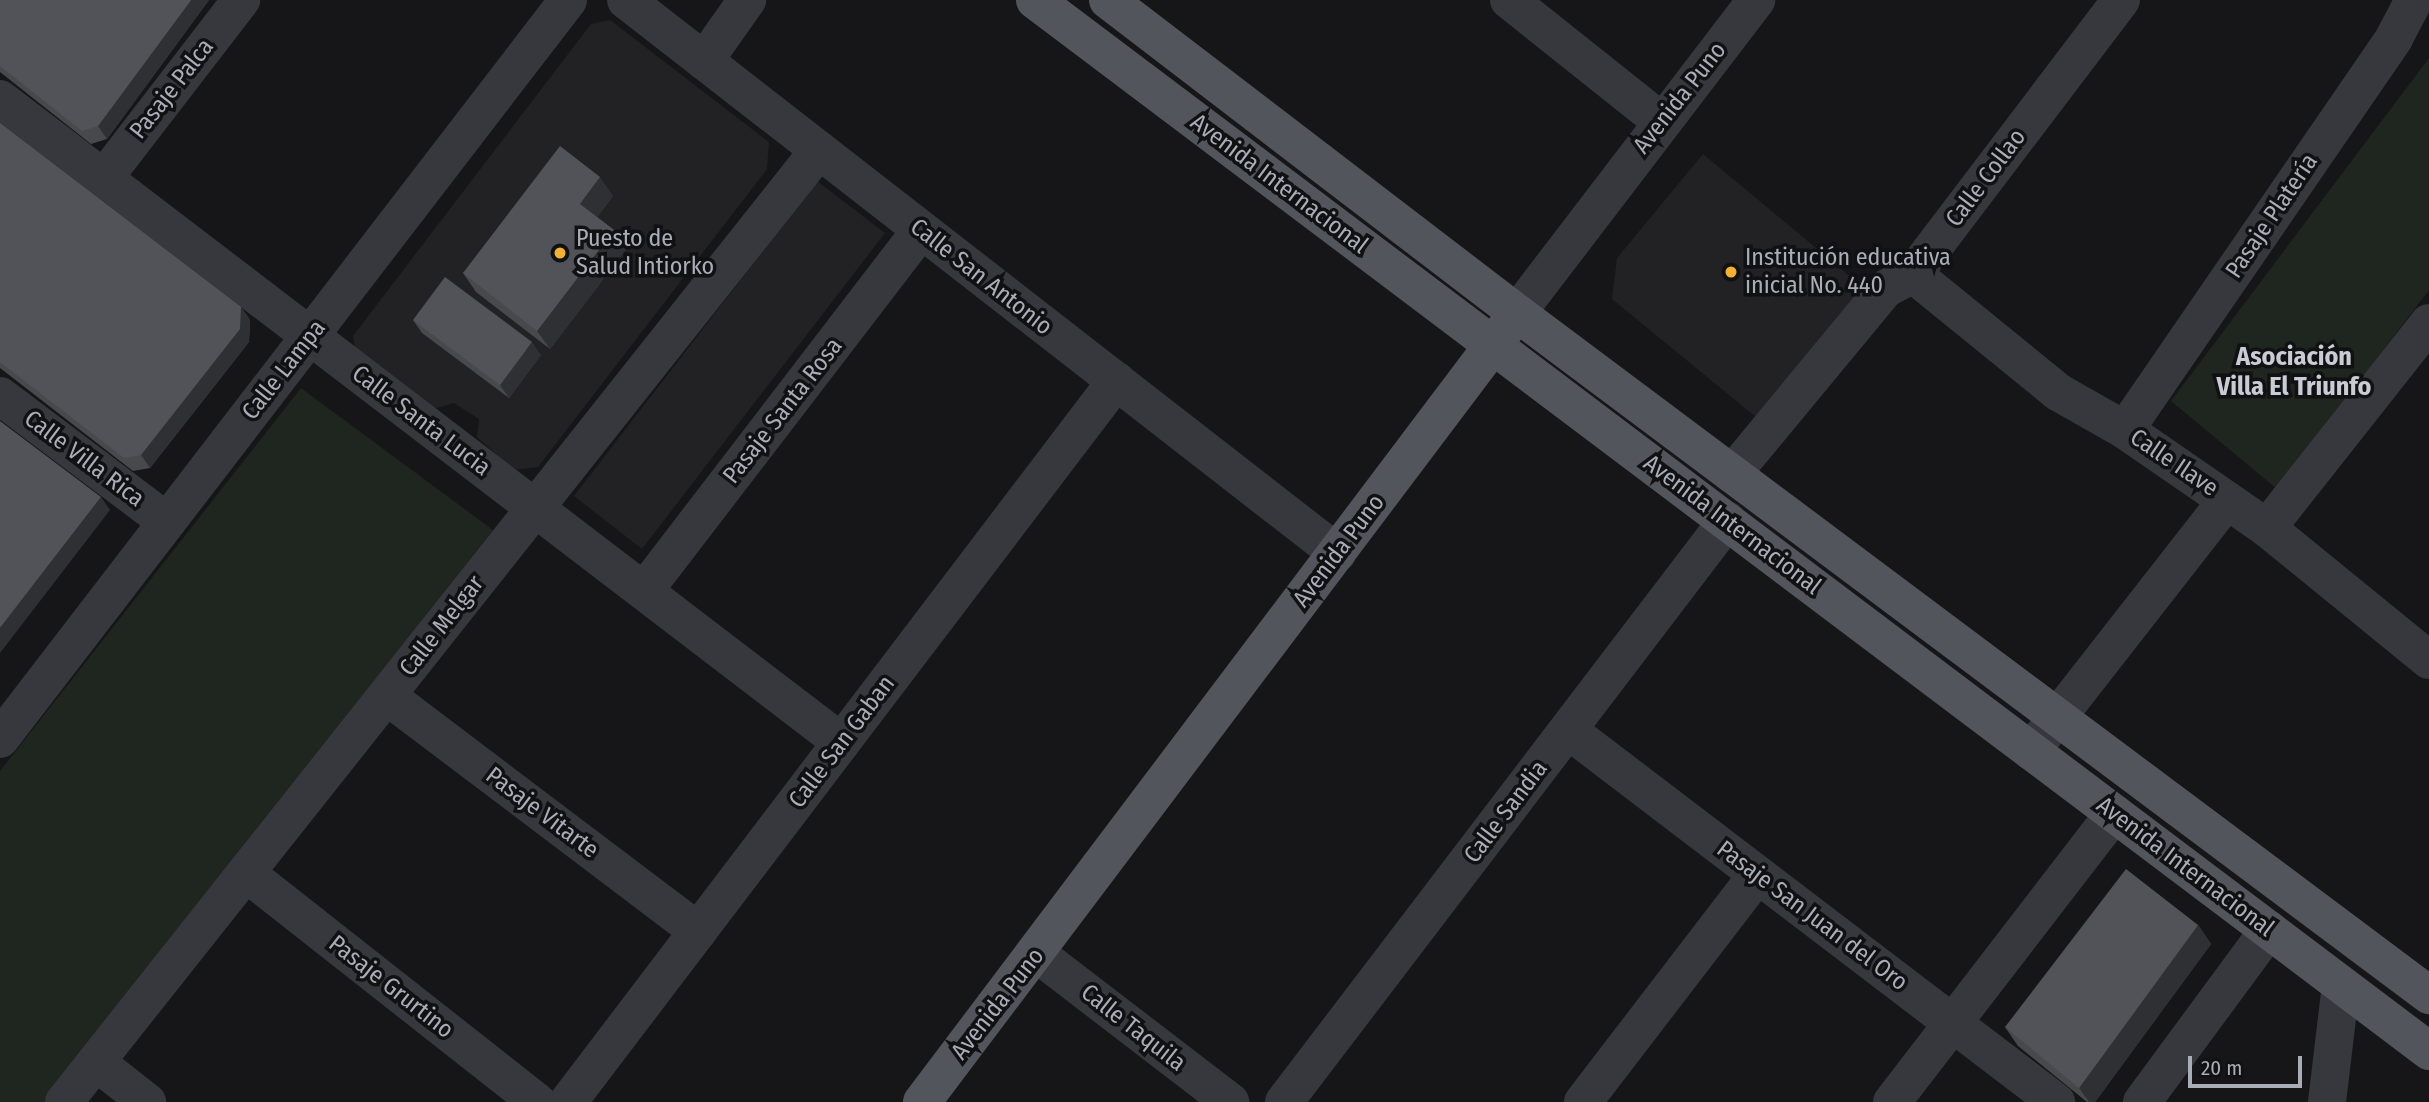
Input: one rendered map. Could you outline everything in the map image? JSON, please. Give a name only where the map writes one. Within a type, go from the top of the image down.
[{"type":"main road","name":"Avenida Internacional","points":[[1035,0],[2429,1051]]},
{"type":"main road","name":"Avenida Internacional","points":[[1108,0],[1517,313],[2429,995]]},
{"type":"main road","name":"Avenida Puno","points":[[922,1102],[1037,953],[1517,313]]},
{"type":"street","name":"Pasaje Palca","points":[[104,178],[241,0]]},
{"type":"street","name":"Calle Lampa","points":[[0,739],[12,697],[167,522],[568,0]]},
{"type":"street","name":"Calle San Antonio","points":[[626,0],[1337,553]]},
{"type":"street","points":[[704,61],[747,0]]},
{"type":"street","points":[[1509,0],[1661,121]]},
{"type":"street","name":"Avenida Puno","points":[[1517,313],[1756,0]]},
{"type":"street","name":"Calle Collao","points":[[1732,474],[1885,289],[1913,274],[2121,0]]},
{"type":"street","name":"Pasaje Platería","points":[[2125,430],[2394,38],[2414,0]]},
{"type":"street","name":"Calle Santa Lucia","points":[[0,99],[841,742]]},
{"type":"street","name":"Calle Melgar","points":[[64,1102],[819,150]]},
{"type":"street","name":"Pasaje Santa Rosa","points":[[644,592],[921,230]]},
{"type":"street","name":"Calle Ilave","points":[[1913,274],[2058,392],[2125,430],[2267,528],[2429,660]]},
{"type":"street","points":[[2267,528],[2429,323]]},
{"type":"street","name":"Calle San Gaban","points":[[568,1102],[1116,381]]},
{"type":"street","name":"Calle Villa Rica","points":[[0,396],[167,522]]},
{"type":"street","points":[[2031,751],[2227,500]]},
{"type":"street","name":"Calle Sandia","points":[[1284,1102],[1727,521]]},
{"type":"street","name":"Pasaje Vitarte","points":[[387,696],[698,931]]},
{"type":"street","name":"Pasaje San Juan del Oro","points":[[1568,730],[2056,1102]]},
{"type":"street","points":[[1892,1102],[2114,814]]},
{"type":"street","name":"Pasaje Grurtino","points":[[246,873],[537,1102]]},
{"type":"street","points":[[1583,1102],[1757,875]]},
{"type":"street","points":[[2142,1102],[2269,930]]},
{"type":"street","name":"Calle Taquila","points":[[1037,953],[1230,1102]]},
{"type":"street","points":[[2326,1102],[2341,985]]},
{"type":"street","points":[[96,1062],[147,1102]]},
{"type":"shaded area","name":"Puesto de Salud Intiorko","points":[[610,20],[769,142],[767,169],[538,467],[514,470],[477,437],[479,419],[454,403],[433,409],[355,348],[353,336],[591,24]]},
{"type":"shaded area","points":[[2429,58],[2429,290],[2277,489],[2171,401]]},
{"type":"shaded area","name":"Institución educativa inicial No. 440","points":[[1703,154],[1863,287],[1757,418],[1612,299],[1617,258]]},
{"type":"shaded area","points":[[817,181],[885,233],[642,549],[574,496]]},
{"type":"shaded area","points":[[301,388],[493,530],[45,1102],[0,1102],[0,771]]},
{"type":"building","points":[[0,0],[191,0],[98,126],[82,131],[0,66]]},
{"type":"building","points":[[0,123],[241,307],[240,329],[141,455],[124,458],[0,362]]},
{"type":"building","points":[[560,146],[600,177],[580,204],[614,230],[537,331],[463,273]]},
{"type":"building","points":[[445,277],[532,342],[500,385],[413,320]]},
{"type":"building","points":[[0,421],[101,497],[0,628]]},
{"type":"building","points":[[2126,869],[2198,925],[2079,1088],[2005,1027]]},
{"type":"place","name":"Puesto de Salud Intiorko","points":[[560,253]]},
{"type":"place","name":"Institución educativa inicial No. 440","points":[[1731,272]]},
{"type":"district","name":"Asociación Villa El Triunfo","points":[[2294,372]]}]
